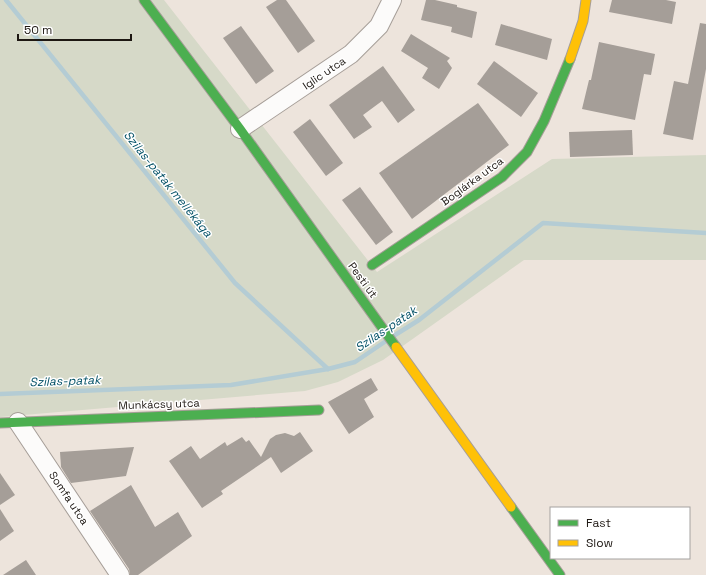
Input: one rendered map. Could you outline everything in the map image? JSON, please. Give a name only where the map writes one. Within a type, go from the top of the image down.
[{"type":"main road","name":"Pesti út","points":[[144,0],[240,129],[560,575]]},
{"type":"main road","name":"Boglárka utca","points":[[372,265],[502,177],[527,152],[544,121],[567,67],[583,21],[586,0]]},
{"type":"main road","name":"Munkácsy utca","points":[[0,423],[319,410]]},
{"type":"street","name":"Iglic utca","points":[[240,129],[351,54],[379,26],[392,0]]},
{"type":"street","name":"Somfa utca","points":[[18,422],[120,575]]},
{"type":"green space","points":[[0,0],[164,0],[377,272],[552,159],[706,155],[706,260],[524,260],[383,360],[338,382],[305,391],[0,417]]},
{"type":"building","points":[[277,0],[286,0],[315,41],[298,53],[266,7]]},
{"type":"building","points":[[426,0],[435,0],[457,5],[457,7],[477,12],[472,38],[451,32],[452,27],[421,20]]},
{"type":"building","points":[[612,0],[666,0],[676,2],[672,24],[609,12]]},
{"type":"building","points":[[700,23],[706,24],[706,69],[693,140],[663,134],[674,81],[688,84]]},
{"type":"building","points":[[501,24],[552,39],[547,60],[495,45]]},
{"type":"building","points":[[241,26],[274,71],[256,84],[223,38]]},
{"type":"building","points":[[411,34],[450,58],[447,61],[452,68],[439,89],[422,78],[428,68],[401,51]]},
{"type":"building","points":[[599,42],[655,54],[651,75],[644,74],[635,120],[582,109],[589,80],[591,80]]},
{"type":"building","points":[[494,61],[538,93],[521,117],[477,84]]},
{"type":"building","points":[[383,66],[415,110],[398,123],[382,101],[363,115],[372,127],[354,139],[329,105]]},
{"type":"building","points":[[478,103],[509,145],[412,219],[379,173]]},
{"type":"building","points":[[310,119],[343,163],[326,176],[293,132]]},
{"type":"building","points":[[632,130],[633,155],[570,157],[569,132]]},
{"type":"building","points":[[360,187],[393,232],[376,245],[342,200]]},
{"type":"building","points":[[371,378],[378,390],[364,399],[374,417],[349,434],[328,402]]},
{"type":"building","points":[[300,432],[313,451],[281,473],[271,457],[221,491],[223,494],[202,508],[169,461],[191,446],[200,459],[225,442],[227,446],[242,437],[246,442],[249,440],[261,457],[270,439],[276,435],[285,433],[294,436]]},
{"type":"building","points":[[134,447],[126,476],[71,483],[61,467],[60,452]]},
{"type":"building","points":[[0,473],[15,495],[0,505]]},
{"type":"building","points":[[131,485],[155,527],[178,512],[192,536],[138,575],[130,575],[129,569],[90,511]]},
{"type":"building","points":[[0,509],[14,531],[0,541]]},
{"type":"building","points":[[26,560],[36,575],[3,575]]},
{"type":"waterway","name":"Szilas-patak mellékága","points":[[6,0],[235,283],[328,369]]},
{"type":"waterway","name":"Szilas-patak","points":[[395,335],[419,320],[543,223],[706,233]]},
{"type":"waterway","name":"Szilas-patak","points":[[0,394],[231,385],[328,369],[355,362],[386,341]]},
{"type":"traffic: fast","points":[[144,0],[240,129],[396,347]]},
{"type":"traffic: fast","points":[[372,265],[502,177],[527,152],[544,121],[570,59]]},
{"type":"traffic: fast","points":[[0,423],[319,410]]},
{"type":"traffic: fast","points":[[511,507],[560,575]]},
{"type":"traffic: slow","points":[[570,59],[583,21],[586,0]]},
{"type":"traffic: slow","points":[[396,347],[511,507]]}]
